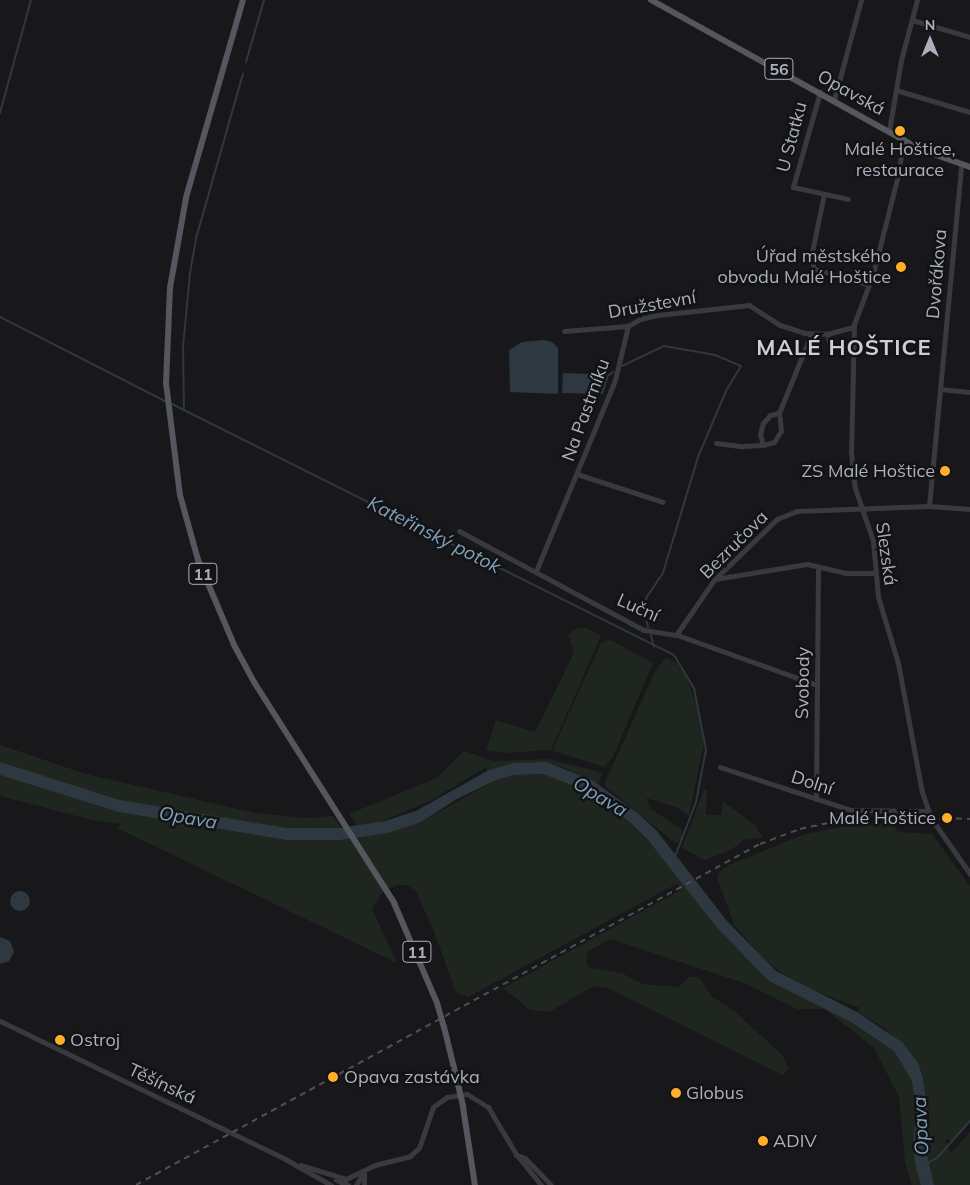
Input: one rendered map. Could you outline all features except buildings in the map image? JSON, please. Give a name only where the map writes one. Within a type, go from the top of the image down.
[{"type":"main road","name":"11","points":[[243,0],[220,75],[177,240],[166,334],[170,429],[180,495],[198,560],[234,645],[270,708],[394,903],[437,1003],[463,1107],[475,1185]]},
{"type":"main road","name":"Opavská","points":[[651,0],[904,139],[970,167]]},
{"type":"street","points":[[834,100],[861,0]]},
{"type":"street","points":[[889,131],[896,90],[917,0]]},
{"type":"street","points":[[912,20],[970,37]]},
{"type":"street","points":[[896,90],[970,112]]},
{"type":"street","name":"U Statku","points":[[820,92],[793,187],[824,194]]},
{"type":"street","name":"Slezská","points":[[904,139],[897,179],[869,285],[853,327],[851,352],[851,452],[855,488],[873,541],[875,573],[881,611],[898,663],[928,811],[955,856],[970,874]]},
{"type":"street","name":"Dvořákova","points":[[929,506],[962,165]]},
{"type":"street","points":[[848,199],[824,194],[811,257],[814,269],[869,285]]},
{"type":"street","name":"Družstevní","points":[[564,331],[628,326],[640,319],[658,315],[749,305],[785,327],[811,334],[827,334],[853,327]]},
{"type":"street","name":"Na Pastrníku","points":[[536,571],[615,380],[628,326]]},
{"type":"street","points":[[716,443],[763,445],[774,442],[781,431],[779,413],[811,334]]},
{"type":"street","points":[[827,334],[830,345],[851,352]]},
{"type":"street","points":[[940,389],[970,392]]},
{"type":"street","points":[[763,445],[760,434],[763,423],[770,415],[779,413]]},
{"type":"street","name":"Na Pastrníku","points":[[577,474],[663,502]]},
{"type":"street","name":"Bezručova","points":[[676,635],[714,580],[778,519],[797,511],[929,506],[970,509]]},
{"type":"street","name":"Luční","points":[[458,531],[644,630],[676,635],[816,685]]},
{"type":"street","points":[[714,580],[807,564],[845,573],[875,573]]},
{"type":"street","name":"Svobody","points":[[816,799],[818,567]]},
{"type":"street","name":"Dolní","points":[[720,767],[851,810],[928,811]]},
{"type":"street","name":"Těšínská","points":[[0,1022],[285,1159],[331,1185]]},
{"type":"street","points":[[300,1165],[342,1179],[414,1155],[420,1144],[430,1112],[442,1100],[456,1095],[472,1096],[488,1107],[516,1154],[541,1185]]},
{"type":"street","points":[[516,1154],[525,1158],[551,1185]]},
{"type":"street","name":"Těšínská","points":[[285,1159],[348,1185]]},
{"type":"street","points":[[356,1185],[364,1171]]},
{"type":"street","points":[[364,1171],[364,1185]]},
{"type":"shaded area","points":[[577,628],[586,628],[601,636],[551,750],[506,753],[486,750],[496,720],[535,732],[574,653],[568,635]]},
{"type":"shaded area","points":[[611,640],[653,663],[613,757],[604,767],[553,751],[553,748],[601,643]]},
{"type":"shaded area","points":[[666,657],[677,663],[686,676],[701,717],[704,743],[689,816],[676,807],[646,798],[651,809],[681,829],[682,838],[676,844],[604,785],[656,669]]},
{"type":"shaded area","points":[[0,745],[86,774],[255,813],[305,818],[333,816],[342,829],[293,829],[251,824],[128,802],[0,763]]},
{"type":"shaded area","points":[[464,751],[494,761],[549,759],[603,773],[598,784],[565,768],[543,763],[487,771],[486,767],[430,801],[382,821],[357,826],[349,814],[437,778]]},
{"type":"shaded area","points":[[543,774],[586,791],[631,823],[669,863],[718,929],[769,981],[825,1009],[797,1009],[744,983],[611,939],[588,951],[586,963],[591,968],[622,973],[642,984],[679,987],[689,977],[699,977],[711,996],[732,1009],[782,1055],[789,1068],[783,1075],[608,988],[594,986],[549,1012],[530,1010],[503,988],[681,890],[678,883],[468,997],[456,992],[433,929],[416,892],[407,885],[396,885],[382,893],[372,909],[397,963],[117,828],[121,824],[92,820],[0,796],[0,775],[118,812],[286,840],[340,840],[421,822],[494,781],[514,775]]},
{"type":"shaded area","points":[[704,789],[707,791],[706,815],[721,815],[723,801],[756,826],[763,838],[745,839],[731,850],[705,860],[682,848]]},
{"type":"shaded area","points":[[893,824],[898,832],[932,834],[970,886],[970,1122],[952,1141],[945,1139],[950,1154],[970,1132],[970,1185],[934,1185],[925,1145],[928,1112],[923,1078],[886,1029],[857,1012],[860,1008],[813,990],[783,974],[763,958],[734,925],[717,877],[720,871],[729,865],[805,834],[852,825]]},
{"type":"shaded area","points":[[825,1009],[851,1022],[894,1051],[912,1081],[916,1112],[913,1145],[921,1185],[912,1185],[905,1163],[899,1097],[874,1048]]},
{"type":"water","points":[[544,340],[552,342],[558,348],[558,394],[510,392],[509,350],[522,342]]},
{"type":"water","points":[[563,373],[609,375],[603,394],[562,393]]},
{"type":"water","name":"Opava","points":[[0,762],[120,800],[286,828],[339,828],[385,821],[416,811],[489,770],[513,763],[546,762],[592,780],[639,814],[657,831],[727,921],[776,971],[857,1012],[903,1043],[918,1063],[923,1078],[928,1112],[925,1145],[934,1185],[921,1185],[916,1168],[913,1145],[916,1112],[912,1081],[894,1051],[851,1022],[769,981],[718,929],[648,840],[631,823],[586,791],[543,774],[514,775],[494,781],[457,799],[421,822],[388,833],[340,840],[286,840],[118,812],[0,775]]},
{"type":"water","points":[[20,891],[27,894],[30,901],[27,908],[20,911],[13,908],[10,901],[13,894]]},
{"type":"water","points":[[0,937],[10,941],[14,952],[9,961],[0,964]]},
{"type":"waterway","name":"Kateřinský potok","points":[[0,113],[31,0]]},
{"type":"waterway","points":[[246,62],[264,0]]},
{"type":"waterway","points":[[184,410],[183,347],[190,273],[197,235],[243,73]]},
{"type":"waterway","name":"Kateřinský potok","points":[[0,317],[165,401]]},
{"type":"waterway","points":[[622,366],[664,346],[715,355],[741,366],[726,391],[698,457],[663,573],[647,597],[643,608],[648,627]]},
{"type":"waterway","points":[[609,375],[613,372]]},
{"type":"waterway","name":"Kateřinský potok","points":[[170,403],[674,655],[694,688],[706,750],[696,802],[676,854]]},
{"type":"waterway","name":"Kateřinský potok","points":[[651,635],[654,647]]},
{"type":"waterway","name":"Opava","points":[[925,1164],[937,1158],[970,1121]]},
{"type":"railway","points":[[136,1185],[760,844],[800,829],[842,820],[890,816],[970,819]]},
{"type":"place","name":"Malé Hoštice, restaurace","points":[[900,131]]},
{"type":"place","name":"Úřad městského obvodu Malé Hoštice","points":[[901,267]]},
{"type":"place","name":"ZS Malé Hoštice","points":[[945,471]]},
{"type":"place","name":"Malé Hoštice","points":[[947,818]]},
{"type":"place","name":"Ostroj","points":[[60,1040]]},
{"type":"place","name":"Opava zastávka","points":[[333,1077]]},
{"type":"place","name":"Globus","points":[[676,1093]]},
{"type":"place","name":"ADIV","points":[[763,1141]]},
{"type":"district","name":"MALÉ HOŠTICE","points":[[844,348]]}]
